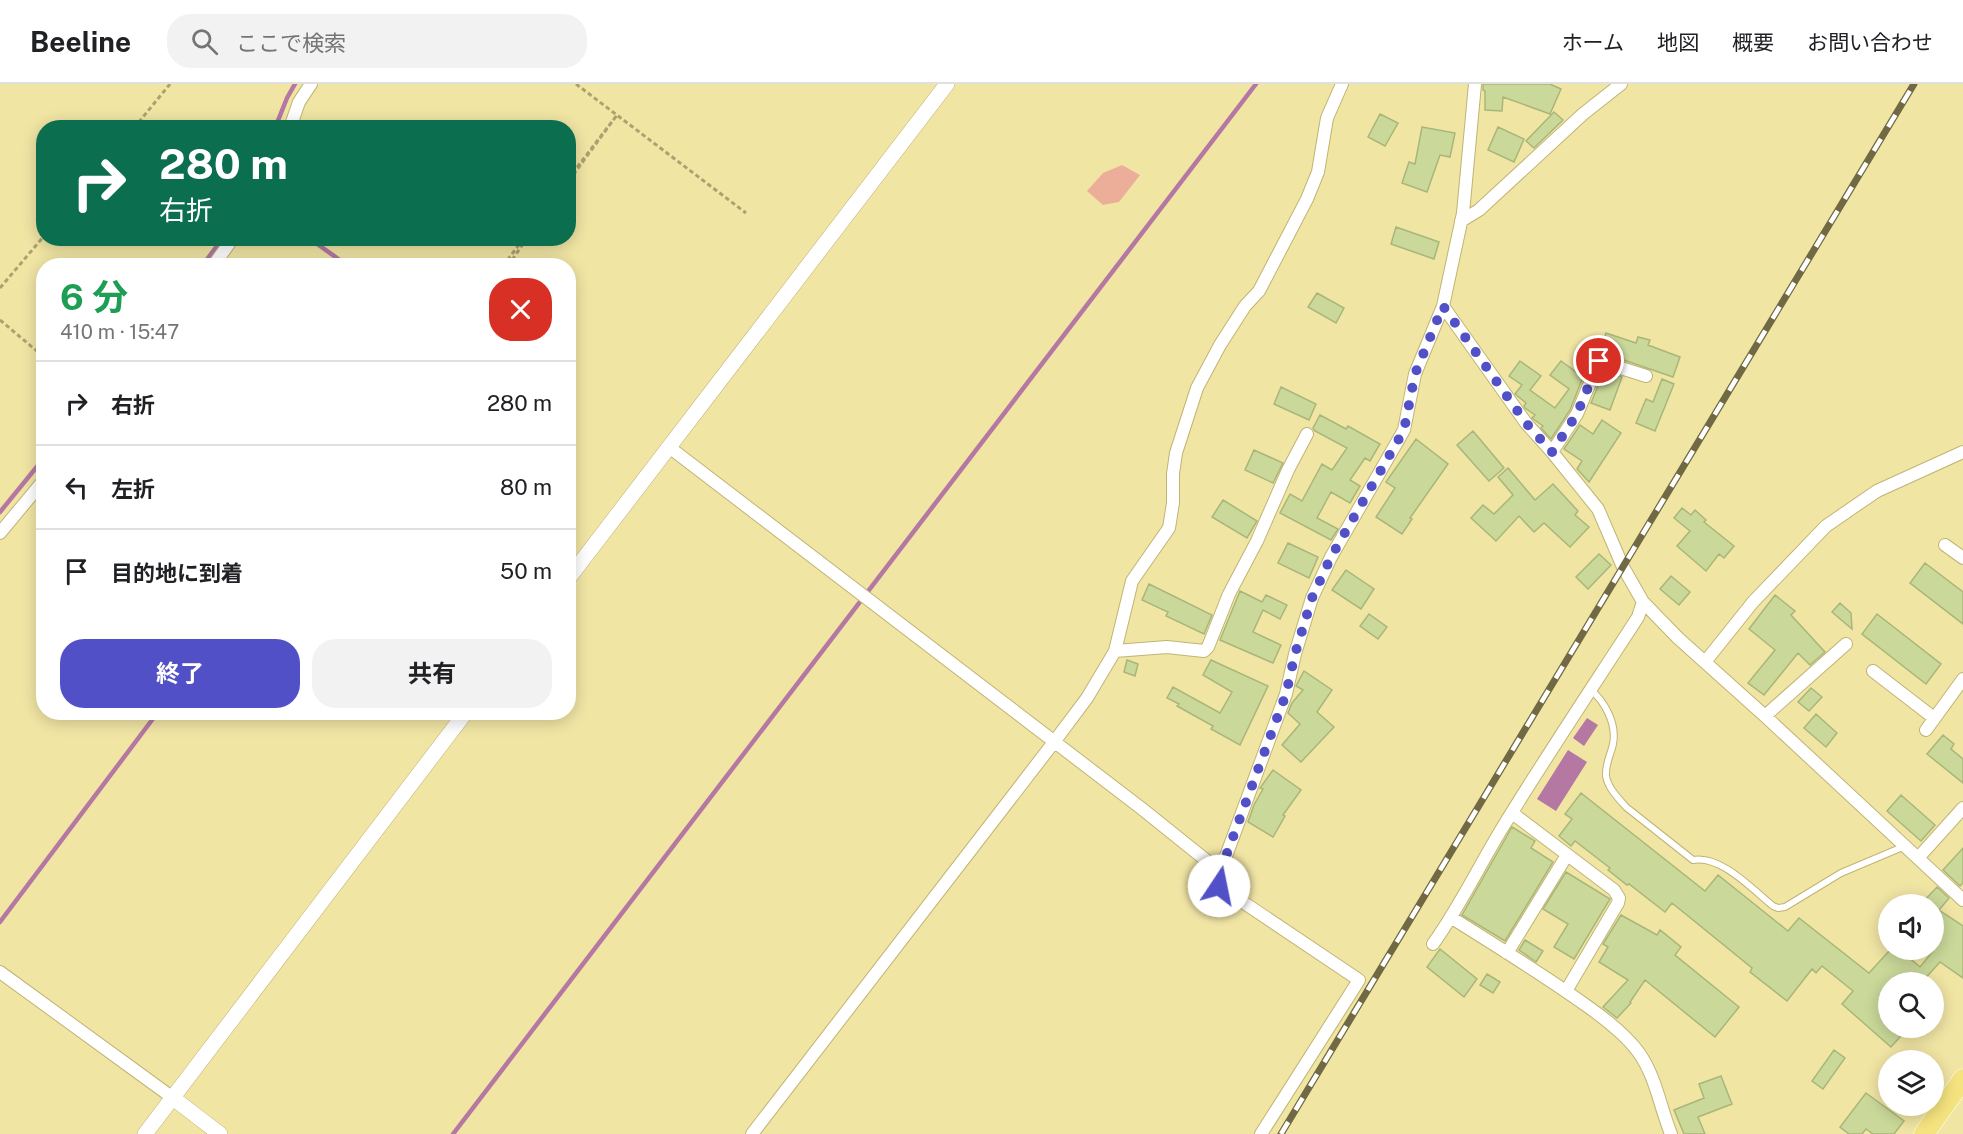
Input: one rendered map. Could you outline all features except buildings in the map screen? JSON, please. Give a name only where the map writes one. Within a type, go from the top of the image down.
[{"type":"main road","points":[[1924,1134],[1963,1079]]},
{"type":"street","points":[[293,120],[299,102],[310,84]]},
{"type":"street","points":[[576,569],[947,84]]},
{"type":"street","points":[[752,1134],[1054,742],[1087,698],[1115,651],[1132,581],[1168,528],[1173,503],[1176,453],[1197,388],[1220,345],[1245,306],[1259,291],[1298,217],[1318,172],[1327,118],[1342,84]]},
{"type":"street","points":[[1261,1134],[1359,980],[1219,886],[1217,869],[1226,856],[1286,694],[1312,598],[1331,557],[1404,430],[1415,374],[1443,306],[1461,221],[1475,84]]},
{"type":"street","points":[[1461,221],[1479,210],[1582,114],[1621,84]]},
{"type":"street","points":[[1443,306],[1526,423],[1598,509],[1623,567],[1643,602],[1963,900]]},
{"type":"street","points":[[1552,452],[1577,414],[1599,361],[1646,376]]},
{"type":"street","points":[[1115,651],[1167,647],[1204,651],[1208,647],[1229,594],[1257,541],[1287,470],[1307,434]]},
{"type":"street","points":[[669,447],[1141,808],[1217,869]]},
{"type":"street","points":[[1705,662],[1753,602],[1826,526],[1877,491],[1963,452]]},
{"type":"street","points":[[0,533],[36,490]]},
{"type":"street","points":[[1945,545],[1963,558]]},
{"type":"street","points":[[1433,944],[1452,918],[1512,813],[1638,617],[1643,602]]},
{"type":"street","points":[[1765,716],[1846,644]]},
{"type":"street","points":[[1873,671],[1934,718]]},
{"type":"street","points":[[1926,730],[1963,680]]},
{"type":"street","points":[[145,1134],[460,720]]},
{"type":"street","points":[[1918,858],[1963,808]]},
{"type":"street","points":[[1512,813],[1614,890],[1619,898],[1566,991]]},
{"type":"street","points":[[1507,953],[1567,855]]},
{"type":"street","points":[[1452,918],[1566,991],[1605,1020],[1638,1052],[1649,1072],[1671,1134]]},
{"type":"street","points":[[0,972],[220,1134]]},
{"type":"lane","points":[[1591,690],[1599,697],[1611,722],[1614,735],[1606,777],[1618,799],[1693,860],[1700,859],[1724,866],[1773,906],[1785,907],[1841,873],[1905,846]]},
{"type":"path","points":[[141,120],[170,84]]},
{"type":"path","points":[[576,84],[746,213]]},
{"type":"path","points":[[576,169],[617,115]]},
{"type":"path","points":[[0,288],[36,245]]},
{"type":"path","points":[[0,320],[36,350]]},
{"type":"shaded area","points":[[1122,165],[1140,175],[1119,202],[1103,205],[1087,191],[1103,173]]},
{"type":"shaded area","points":[[1587,718],[1598,725],[1584,746],[1573,738]]},
{"type":"shaded area","points":[[1568,750],[1587,762],[1556,811],[1537,799]]},
{"type":"waterway","points":[[278,120],[295,84]]},
{"type":"waterway","points":[[453,1134],[1256,84]]},
{"type":"waterway","points":[[208,258],[217,246]]},
{"type":"waterway","points":[[320,246],[337,258]]},
{"type":"waterway","points":[[0,512],[36,468]]},
{"type":"waterway","points":[[0,922],[152,720]]},
{"type":"railway","points":[[1281,1134],[1914,84]]},
{"type":"route","points":[[1219,886],[1217,869],[1226,856],[1286,694],[1312,598],[1331,557],[1404,430],[1415,374],[1443,306],[1526,423],[1552,452],[1577,414],[1599,361]]}]
